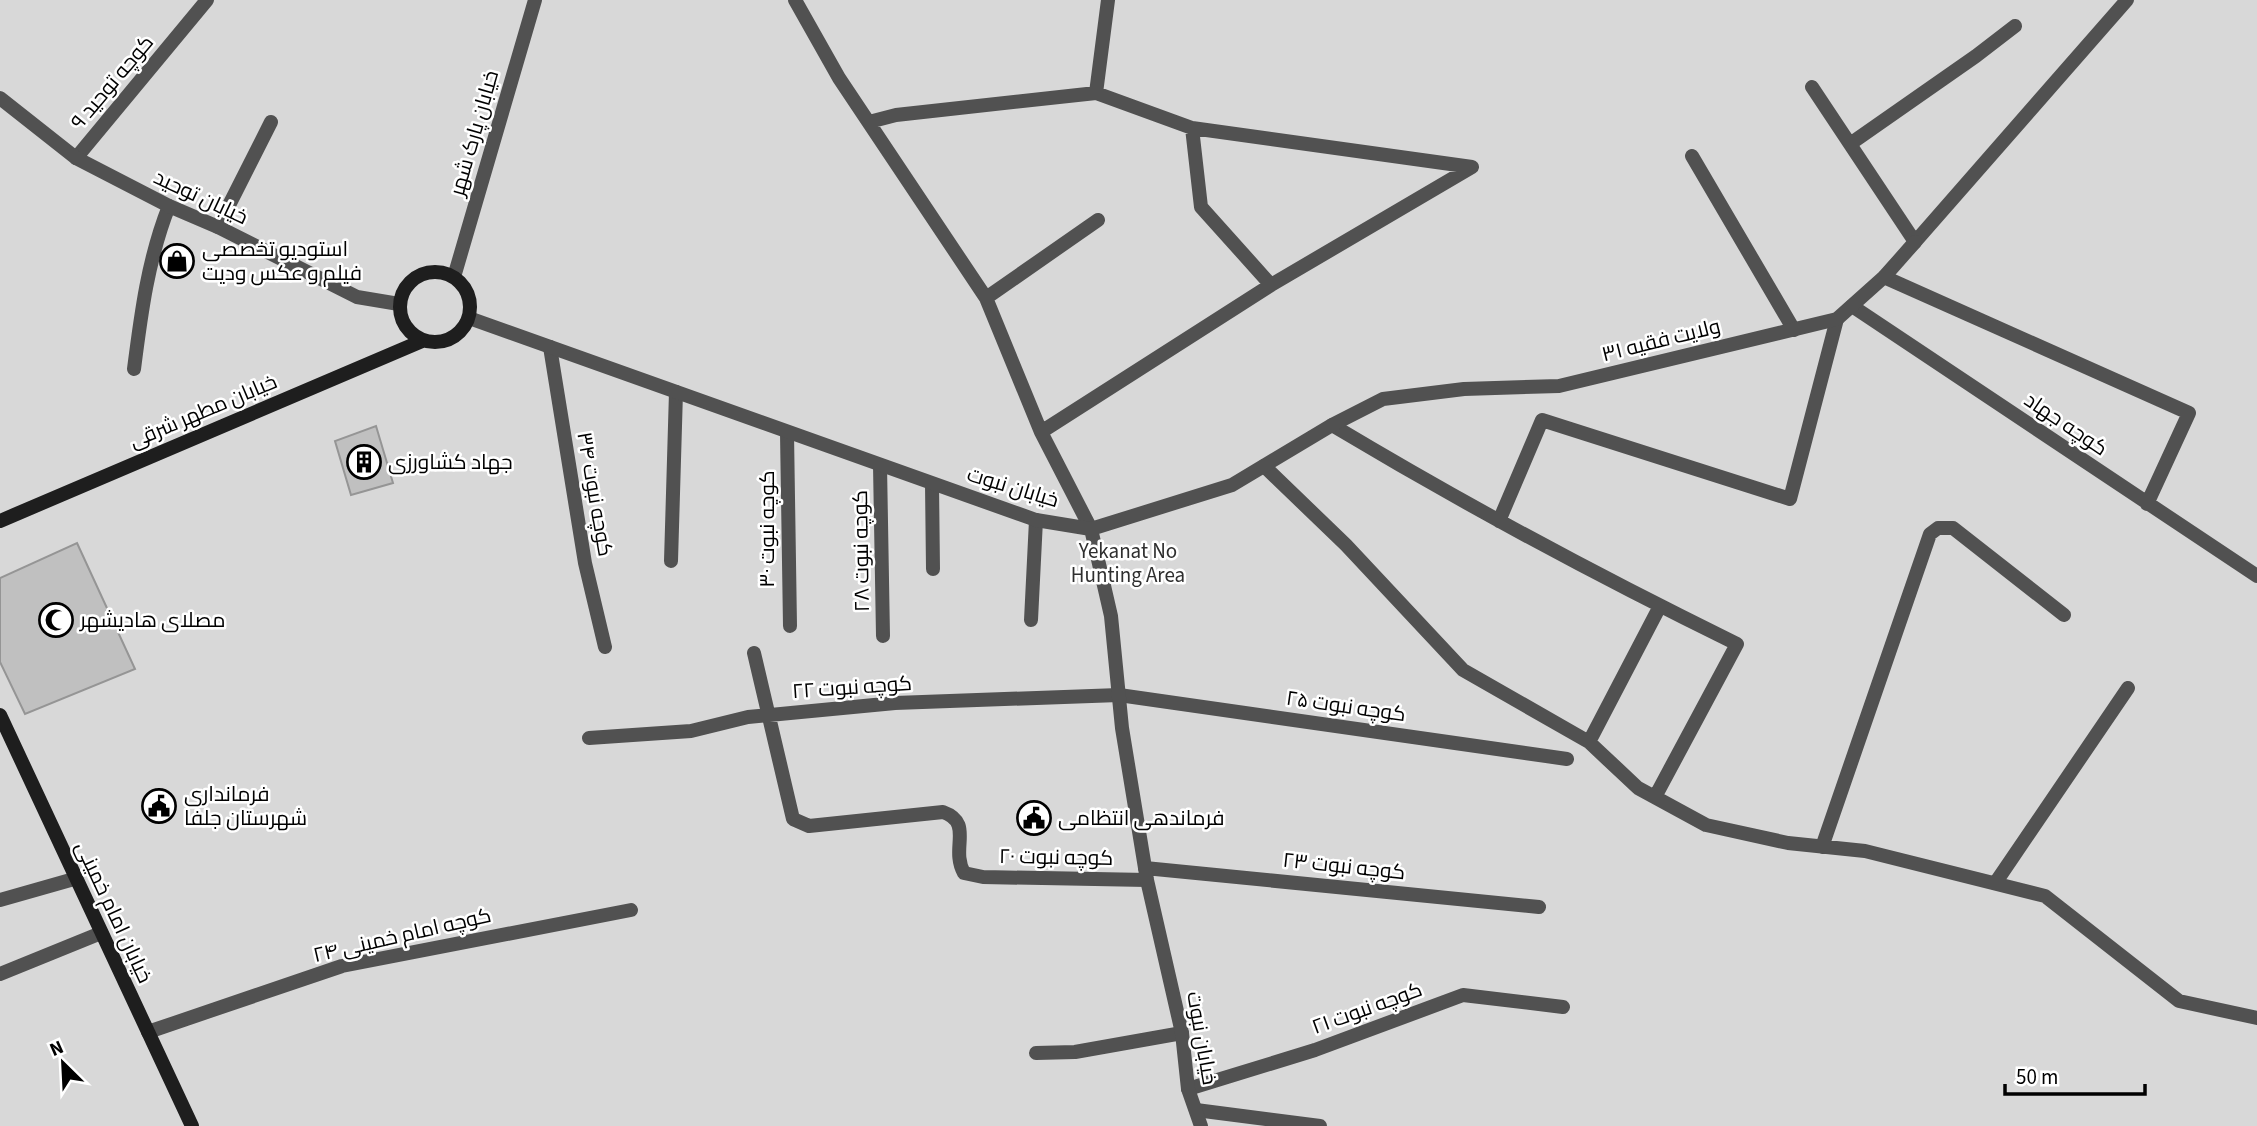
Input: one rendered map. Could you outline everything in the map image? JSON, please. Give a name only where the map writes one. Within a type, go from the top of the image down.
[{"type":"main road","points":[[433,272],[454,277],[468,295],[469,318],[455,337],[433,343],[422,341],[404,326],[399,304],[405,287],[422,274],[433,272]]},
{"type":"main road","name":"خیابان مطهر شرقی","points":[[0,520],[422,341]]},
{"type":"main road","name":"خیابان امام خمینی","points":[[0,715],[192,1126]]},
{"type":"street","name":"کوچه توحید ۹","points":[[76,158],[207,0]]},
{"type":"street","name":"خیابان پارک شهر","points":[[454,277],[535,0]]},
{"type":"street","points":[[795,0],[839,78],[986,298],[1041,432],[1091,529]]},
{"type":"street","points":[[1096,93],[1108,0]]},
{"type":"street","name":"ولایت فقیه ۳۱","points":[[1091,529],[1232,485],[1332,425],[1383,399],[1464,389],[1559,386],[1837,319],[1884,277],[2127,0]]},
{"type":"street","points":[[1850,144],[1976,57],[2015,26]]},
{"type":"street","points":[[1812,87],[1915,242]]},
{"type":"street","points":[[869,122],[896,115],[1096,93],[1192,128],[1472,167],[1271,285],[1041,432]]},
{"type":"street","name":"خیابان توحید","points":[[0,98],[76,158],[356,297],[399,304]]},
{"type":"street","points":[[218,227],[271,122]]},
{"type":"street","points":[[1192,128],[1201,207],[1271,285]]},
{"type":"street","points":[[1692,156],[1794,330]]},
{"type":"street","points":[[134,369],[144,294],[158,236],[169,206]]},
{"type":"street","points":[[986,298],[1098,219]]},
{"type":"street","points":[[1884,277],[2189,413],[2147,504]]},
{"type":"street","name":"کوچه جهاد","points":[[1852,306],[2257,576]]},
{"type":"street","name":"خیابان نبوت","points":[[469,318],[1035,520],[1091,529],[1111,615],[1119,695],[1146,874],[1182,1033],[1188,1089],[1201,1126]]},
{"type":"street","points":[[1499,521],[1542,420],[1790,499],[1837,319]]},
{"type":"street","name":"کوچه نبوت ۳۴","points":[[550,347],[585,563],[605,647]]},
{"type":"street","points":[[671,561],[676,392]]},
{"type":"street","points":[[1332,425],[1499,521],[1660,606],[1737,643],[1655,797]]},
{"type":"street","name":"کوچه نبوت ۳۰","points":[[787,433],[790,626]]},
{"type":"street","name":"کوچه نبوت ۲۸","points":[[880,465],[884,636]]},
{"type":"street","points":[[1264,466],[1346,545],[1464,670],[1589,742],[1638,788],[1706,825],[1788,843],[1865,851],[1996,881],[2045,896],[2179,1001],[2257,1018]]},
{"type":"street","points":[[932,484],[933,569]]},
{"type":"street","points":[[1031,620],[1035,520]]},
{"type":"street","points":[[1822,847],[1930,534],[1938,528],[1952,528],[2064,615]]},
{"type":"street","points":[[1589,742],[1660,606]]},
{"type":"street","points":[[754,653],[768,715]]},
{"type":"street","points":[[1996,881],[2129,688]]},
{"type":"street","name":"کوچه نبوت ۲۲","points":[[589,738],[691,732],[768,715],[895,703],[1119,695]]},
{"type":"street","name":"کوچه نبوت ۲۵","points":[[1119,695],[1567,759]]},
{"type":"street","name":"کوچه نبوت ۲۰","points":[[768,715],[793,819],[809,826],[943,812],[954,816],[961,828],[957,860],[964,873],[983,877],[1146,874]]},
{"type":"street","name":"کوچه نبوت ۲۳","points":[[1146,874],[1539,907]]},
{"type":"street","points":[[0,900],[75,879]]},
{"type":"street","name":"کوچه امام خمینی ۲۴","points":[[148,1032],[342,966],[632,910]]},
{"type":"street","points":[[0,974],[101,933]]},
{"type":"street","name":"کوچه نبوت ۲۱","points":[[1188,1089],[1315,1050],[1464,995],[1563,1007]]},
{"type":"street","points":[[1036,1053],[1075,1052],[1182,1033]]},
{"type":"street","points":[[1196,1110],[1320,1126]]},
{"type":"green space","name":"Yekanat No Hunting Area","points":[[0,0],[2257,0],[2257,1126],[0,1126]]},
{"type":"building","name":"جهاد کشاورزی","points":[[376,426],[393,483],[351,495],[335,441]]},
{"type":"building","name":"مصلای هادیشهر","points":[[77,543],[135,669],[25,714],[0,662],[0,578]]},
{"type":"place","name":"استودیو تخصصی فیلم و عکس ودیت","points":[[177,261]]},
{"type":"place","name":"جهاد کشاورزی","points":[[364,462]]},
{"type":"place","name":"مصلای هادیشهر","points":[[56,620]]},
{"type":"place","name":"فرمانداری شهرستان جلفا","points":[[159,806]]},
{"type":"place","name":"فرماندهی انتظامی","points":[[1034,818]]}]
